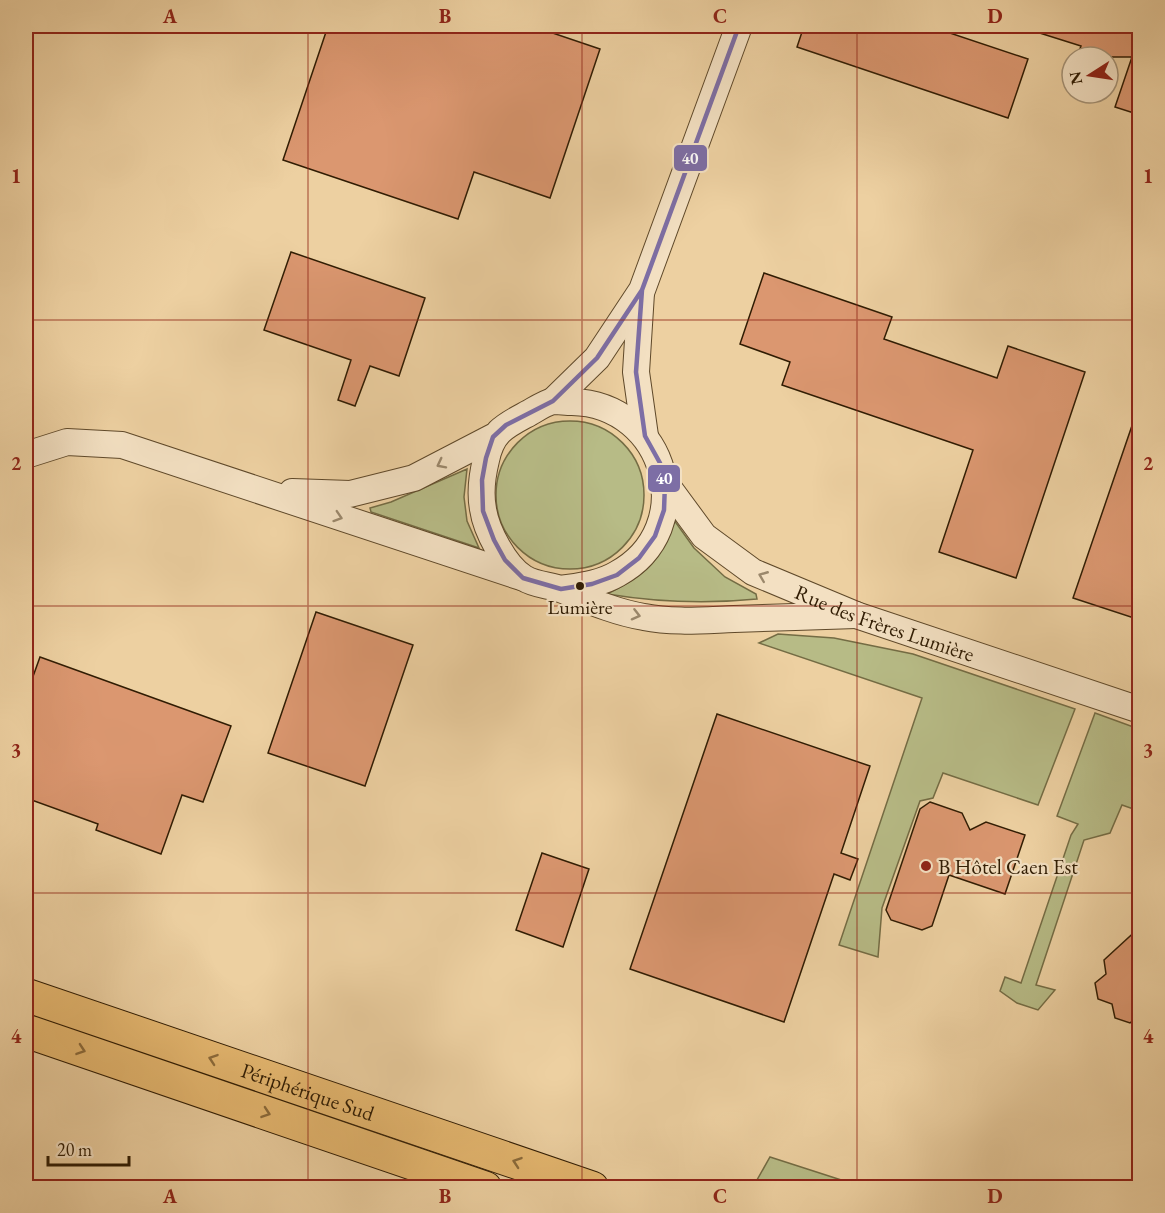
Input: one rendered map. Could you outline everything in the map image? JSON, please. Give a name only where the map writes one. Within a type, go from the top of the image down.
[{"type":"highway","name":"Périphérique Sud","points":[[26,995],[592,1188]]},
{"type":"highway","name":"Périphérique Sud","points":[[26,1031],[485,1188]]},
{"type":"street","points":[[263,492],[350,494],[414,478],[493,437],[506,425],[553,401],[597,358],[642,290],[739,26]]},
{"type":"street","points":[[642,290],[636,372],[645,436]]},
{"type":"street","points":[[553,401],[587,402],[612,410],[634,424],[645,436],[660,463],[665,483],[664,510],[655,536],[639,558],[617,574],[592,584],[561,589]]},
{"type":"street","points":[[493,437],[482,480],[483,511],[494,540],[505,560],[523,578]]},
{"type":"street","points":[[26,455],[67,442],[122,445],[561,589],[599,606],[645,618],[696,621],[856,615]]},
{"type":"street","name":"Rue des Frères Lumière","points":[[665,483],[704,536],[753,572],[856,615],[1140,710]]},
{"type":"green space","points":[[570,421],[598,427],[622,443],[638,467],[644,495],[638,523],[622,547],[598,563],[570,569],[542,563],[518,547],[502,523],[496,495],[502,467],[518,443],[542,427]]},
{"type":"green space","points":[[467,469],[464,497],[467,521],[479,548],[371,512],[370,508],[391,502]]},
{"type":"green space","points":[[674,520],[694,548],[725,577],[756,594],[757,599],[682,601],[607,594],[632,580],[650,566],[663,547]]},
{"type":"green space","points":[[778,634],[834,638],[913,654],[1075,709],[1038,805],[943,773],[933,798],[920,801],[882,908],[878,957],[839,945],[922,698],[759,643]]},
{"type":"green space","points":[[1095,713],[1139,729],[1139,811],[1122,805],[1110,833],[1084,840],[1036,985],[1055,990],[1038,1010],[1017,1003],[1000,991],[1005,977],[1021,983],[1071,835],[1078,824],[1057,816]]},
{"type":"green space","points":[[770,1157],[863,1187],[753,1187]]},
{"type":"building","points":[[328,26],[532,26],[600,49],[550,198],[474,172],[458,219],[283,160]]},
{"type":"building","points":[[804,26],[929,26],[1028,59],[1008,118],[797,47]]},
{"type":"building","points":[[1031,26],[1140,26],[1140,115],[1115,107],[1120,105],[1120,92],[1132,57],[1120,57],[1120,45],[1078,45],[1030,30]]},
{"type":"building","points":[[291,252],[425,298],[399,376],[370,366],[355,406],[338,400],[351,360],[264,330]]},
{"type":"building","points":[[764,273],[892,317],[884,339],[997,378],[1008,346],[1085,372],[1016,578],[939,552],[973,450],[782,385],[790,362],[740,344]]},
{"type":"building","points":[[1136,414],[1140,415],[1140,620],[1073,598]]},
{"type":"building","points":[[316,612],[413,645],[365,786],[268,753]]},
{"type":"building","points":[[40,657],[231,726],[203,802],[182,795],[161,854],[96,830],[98,824],[26,798],[26,696]]},
{"type":"building","points":[[717,714],[870,766],[841,853],[858,859],[850,880],[834,874],[784,1022],[630,969]]},
{"type":"building","points":[[930,802],[962,813],[970,830],[986,822],[1025,835],[1005,894],[949,875],[932,926],[922,930],[891,920],[886,910],[920,809]]},
{"type":"building","points":[[542,853],[589,869],[563,947],[516,930]]},
{"type":"building","points":[[1140,927],[1140,1014],[1130,1023],[1115,1018],[1112,1004],[1098,999],[1095,983],[1106,974],[1104,960]]},
{"type":"transit line","name":"40","points":[[642,290],[739,26]]},
{"type":"transit line","name":"40","points":[[642,290],[636,372],[645,436],[660,463],[665,483],[664,510],[655,536],[639,558],[617,575],[592,584],[561,589],[523,578],[505,560],[494,540],[483,511],[482,480],[493,437],[506,425],[553,401],[597,358],[642,290]]},
{"type":"place","name":"Lumière","points":[[580,586]]},
{"type":"place","name":"B Hôtel Caen Est","points":[[926,866]]}]
